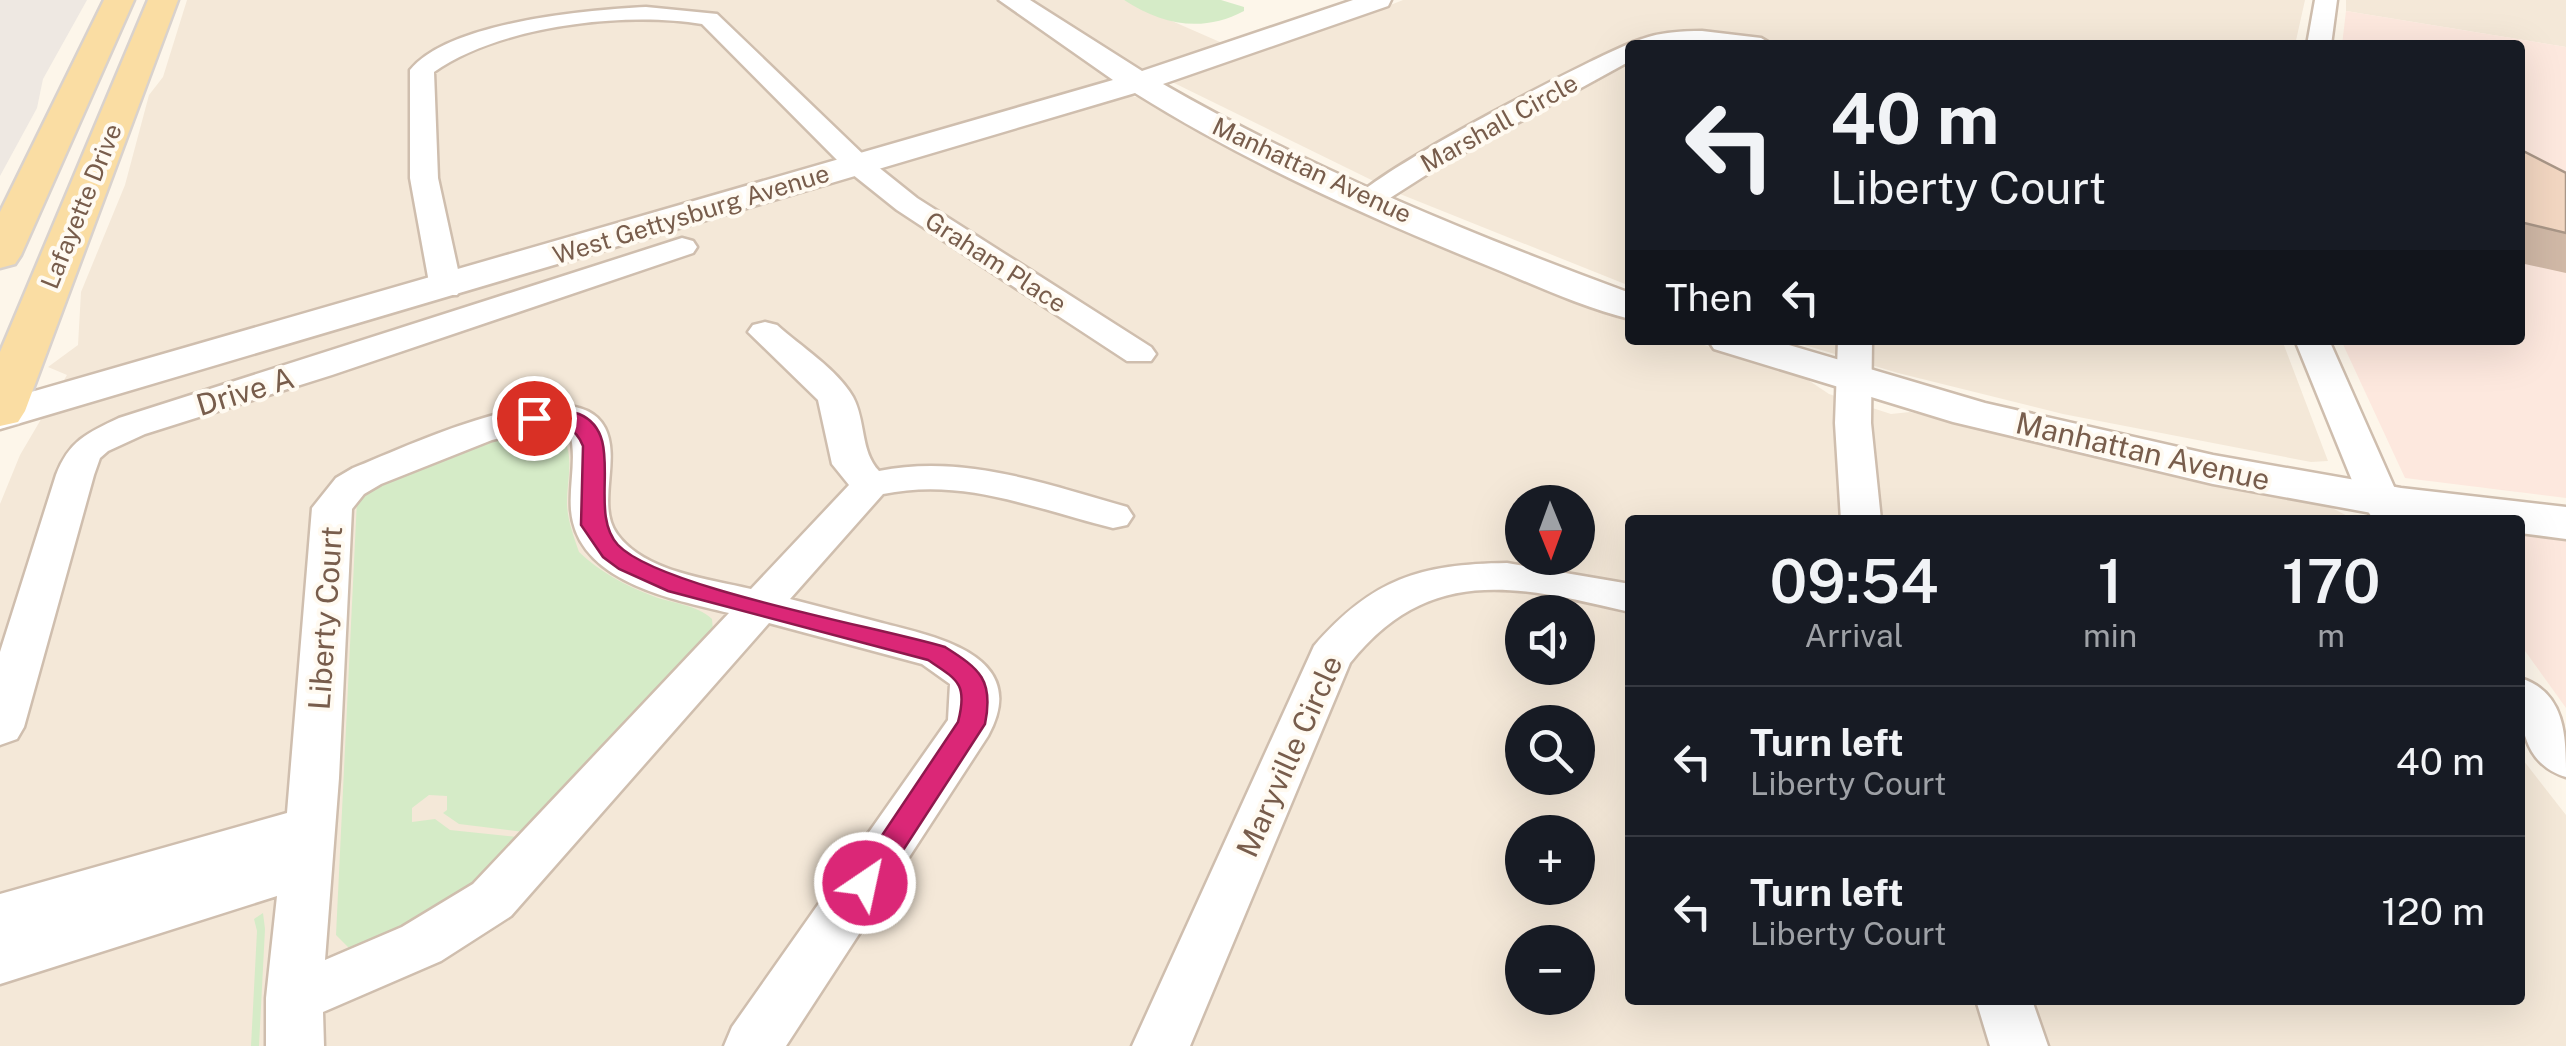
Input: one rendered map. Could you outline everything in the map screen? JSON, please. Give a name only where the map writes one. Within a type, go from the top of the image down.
[{"type":"main road","name":"Lafayette Drive","points":[[0,255],[120,0]]},
{"type":"main road","name":"Lafayette Drive","points":[[0,413],[163,0]]},
{"type":"main road","points":[[0,203],[33,140],[65,116]]},
{"type":"street","name":"Manhattan Avenue","points":[[1012,0],[1134,83],[1488,252],[1625,305]]},
{"type":"street","name":"West Gettysburg Avenue","points":[[0,413],[446,288],[1134,83],[1297,32],[1378,0]]},
{"type":"street","points":[[2320,40],[2326,0]]},
{"type":"street","name":"Graham Place","points":[[446,288],[424,178],[422,70],[433,58],[474,40],[653,10],[709,19],[858,164],[906,204],[1140,354]]},
{"type":"street","points":[[1675,40],[1733,40]]},
{"type":"street","name":"Marshall Circle","points":[[1369,198],[1438,155],[1625,54]]},
{"type":"street","name":"Drive A","points":[[0,727],[76,475],[84,454],[96,444],[132,426],[320,368],[682,247]]},
{"type":"street","points":[[0,435],[152,389],[446,288]]},
{"type":"street","points":[[765,332],[834,395],[852,464],[870,485]]},
{"type":"street","name":"Manhattan Avenue","points":[[1759,345],[1855,361],[2218,471],[2387,510],[2456,515]]},
{"type":"street","points":[[2314,345],[2387,510]]},
{"type":"street","points":[[1855,361],[1853,423],[1860,515]]},
{"type":"street","name":"Liberty Court","points":[[295,1022],[332,508],[338,497],[367,476],[515,421],[553,416],[574,419],[588,431],[594,446],[593,525],[611,552],[677,586],[936,653],[968,674],[977,700],[971,724],[932,786],[753,1046]]},
{"type":"street","points":[[759,605],[870,485],[913,476],[956,476],[1113,516]]},
{"type":"street","name":"Manhattan Avenue","points":[[2525,520],[2566,523]]},
{"type":"street","name":"Maryville Circle","points":[[1162,1046],[1330,657],[1345,634],[1364,617],[1405,593],[1460,578],[1520,576],[1625,597]]},
{"type":"street","name":"Liberty Court","points":[[295,1022],[492,900],[759,605]]},
{"type":"street","points":[[2525,702],[2566,759]]},
{"type":"street","points":[[0,916],[308,846]]},
{"type":"street","points":[[0,960],[308,846]]},
{"type":"street","points":[[2006,1005],[2019,1046]]},
{"type":"shaded area","points":[[0,0],[87,0],[43,79],[37,108],[0,176]]},
{"type":"shaded area","points":[[187,0],[1124,0],[1229,46],[1125,95],[1147,99],[1533,281],[1625,317],[1625,345],[1704,345],[1802,376],[1829,394],[1891,414],[1910,412],[2319,501],[2346,515],[1625,515],[1625,1005],[2525,1005],[2525,762],[2566,815],[2566,1046],[0,1046],[0,504],[20,455],[67,375],[48,367],[78,345],[81,292],[125,185],[149,95],[163,77]]},
{"type":"shaded area","points":[[1403,0],[2305,0],[2296,40],[1625,40],[1625,284],[1400,194],[1170,81]]},
{"type":"shaded area","points":[[2346,0],[2566,0],[2566,47],[2525,40],[2346,11]]},
{"type":"shaded area","points":[[2346,11],[2523,40],[2343,40]]},
{"type":"shaded area","points":[[2525,40],[2566,47],[2566,498],[2405,478],[2343,345],[2525,345]]},
{"type":"shaded area","points":[[1805,345],[2284,345],[2328,461],[2311,462],[2063,414]]},
{"type":"shaded area","points":[[2525,532],[2566,537],[2566,708],[2525,651]]},
{"type":"green space","points":[[1124,0],[1221,0],[1244,7],[1244,11],[1213,22],[1183,23],[1153,15]]},
{"type":"green space","points":[[539,428],[553,431],[567,446],[568,511],[579,552],[623,583],[706,614],[712,619],[713,631],[532,833],[459,824],[443,813],[447,810],[447,796],[429,795],[412,808],[412,822],[435,819],[450,830],[527,838],[475,890],[361,949],[349,948],[336,935],[357,500],[417,465]]},
{"type":"green space","points":[[263,913],[259,1046],[251,1046],[257,931],[254,919]]},
{"type":"building","points":[[2525,152],[2566,173],[2566,233],[2525,223]]},
{"type":"route","points":[[534,418],[574,419],[588,431],[594,446],[593,525],[611,552],[628,563],[677,586],[936,653],[968,674],[977,700],[971,724],[865,883]]}]
